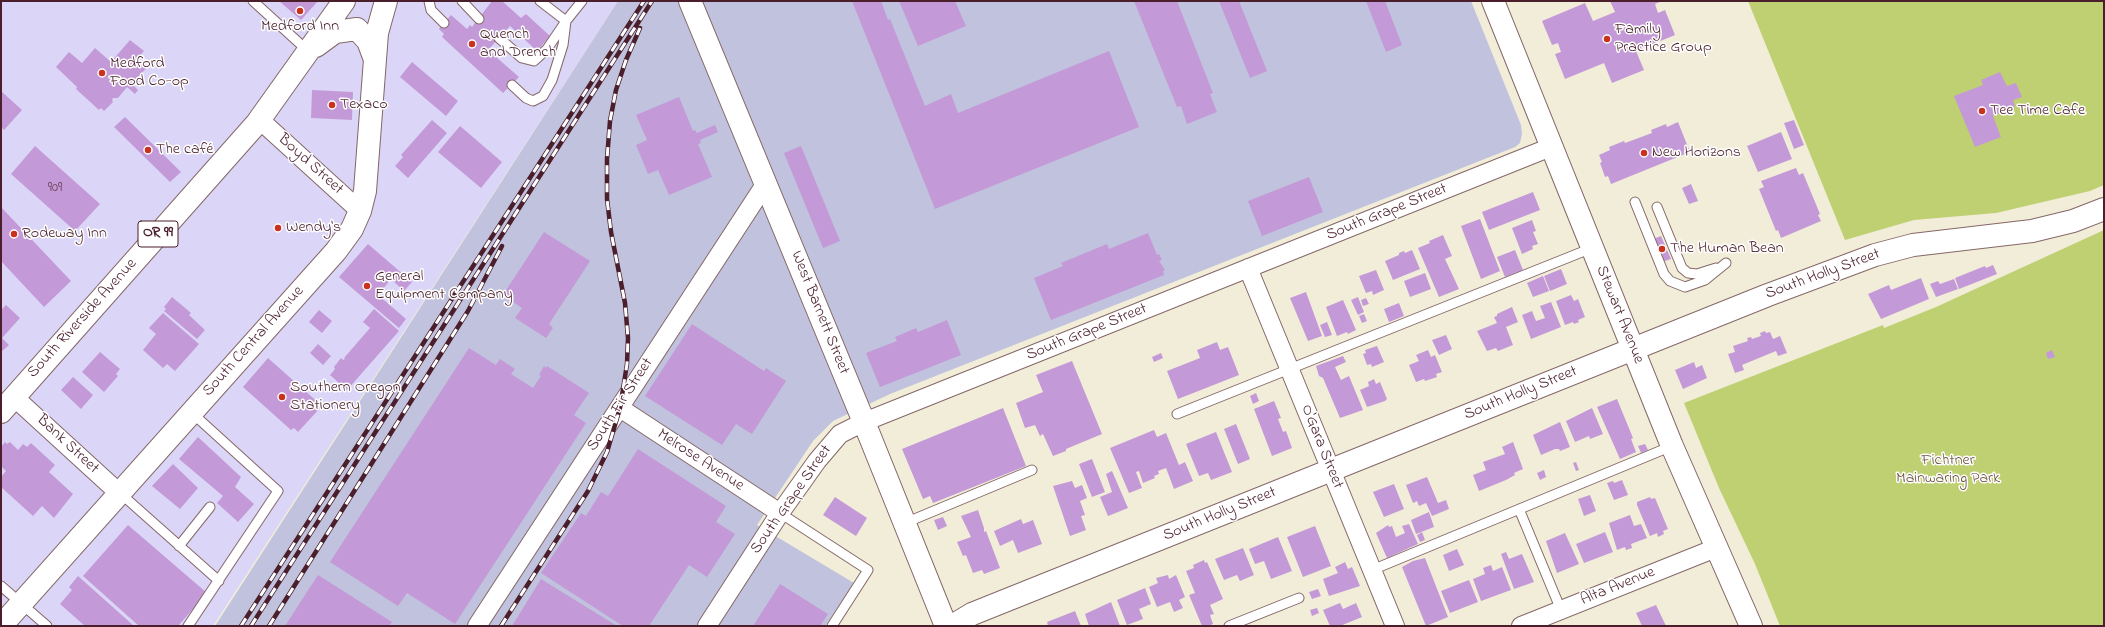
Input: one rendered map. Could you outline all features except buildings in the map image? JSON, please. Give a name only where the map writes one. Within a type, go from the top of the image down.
[{"type":"main road","name":"South Riverside Avenue","points":[[8,404],[260,120],[344,1]]},
{"type":"main road","name":"South Central Avenue","points":[[1,626],[336,250],[352,229],[360,211],[365,191],[376,33],[386,1]]},
{"type":"main road","name":"West Barnett Street","points":[[690,1],[864,422],[946,626]]},
{"type":"main road","name":"Stewart Avenue","points":[[1493,1],[1672,446],[1716,548],[1752,626]]},
{"type":"main road","points":[[308,51],[335,32],[357,29],[368,41],[374,57]]},
{"type":"main road","name":"South Holly Street","points":[[952,626],[979,611],[1768,295],[1875,255],[1921,244],[2032,231],[2073,221],[2104,209]]},
{"type":"street","name":"Boyd Street","points":[[260,120],[360,211]]},
{"type":"street","name":"South Grape Street","points":[[706,626],[780,513],[827,448],[840,434],[864,422],[1551,147]]},
{"type":"street","name":"South Fir Street","points":[[477,626],[766,183]]},
{"type":"street","name":"O'Gara Street","points":[[1248,268],[1330,471],[1395,626]]},
{"type":"street","name":"Bank Street","points":[[8,404],[119,493]]},
{"type":"street","name":"Melrose Avenue","points":[[620,408],[780,513]]},
{"type":"street","name":"Alta Avenue","points":[[1528,625],[1561,610],[1716,548]]},
{"type":"lane","points":[[253,1],[308,51]]},
{"type":"lane","points":[[429,1],[431,10],[444,23]]},
{"type":"lane","points":[[462,1],[479,19]]},
{"type":"lane","points":[[540,1],[566,21]]},
{"type":"lane","points":[[499,38],[522,58],[534,61],[547,50],[566,21],[582,1]]},
{"type":"lane","points":[[512,85],[526,98],[534,101],[542,96],[552,80],[563,45],[566,21]]},
{"type":"lane","points":[[1635,202],[1664,274],[1670,281],[1685,287],[1705,280],[1726,263],[1697,274],[1688,273],[1682,268],[1657,207]]},
{"type":"lane","points":[[1177,414],[1288,368],[1592,248]]},
{"type":"lane","points":[[188,626],[278,491],[191,412]]},
{"type":"lane","points":[[1372,570],[1672,446]]},
{"type":"lane","points":[[905,523],[1032,470]]},
{"type":"lane","points":[[119,493],[219,581]]},
{"type":"lane","points":[[179,546],[210,508]]},
{"type":"lane","points":[[1519,509],[1561,610]]},
{"type":"lane","points":[[780,513],[868,570],[832,626]]},
{"type":"lane","points":[[1,586],[47,626]]},
{"type":"lane","points":[[1229,626],[1299,598]]},
{"type":"shaded area","points":[[1,1],[618,1],[213,626],[1,626]]},
{"type":"shaded area","points":[[618,1],[1471,1],[1521,125],[1522,134],[1520,143],[1515,147],[890,394],[833,421],[813,441],[757,525],[854,583],[825,626],[215,626]]},
{"type":"green space","points":[[1748,1],[2104,1],[2104,185],[2090,191],[1996,213],[1914,220],[1845,240]]},
{"type":"green space","name":"Fichtner Mainwaring Park","points":[[2104,230],[2104,626],[1780,626],[1755,564],[1719,488],[1684,403],[1883,325],[1884,328],[1936,307]]},
{"type":"railway","points":[[241,626],[644,1]]},
{"type":"railway","points":[[251,626],[652,1]]},
{"type":"railway","points":[[501,626],[588,491],[607,452],[620,408],[627,364],[628,338],[625,303],[611,232],[607,199],[607,159],[610,121],[616,90],[626,60],[640,28]]},
{"type":"railway","points":[[269,626],[468,311],[502,246]]},
{"type":"place","name":"Medford Inn","points":[[300,11]]},
{"type":"place","name":"Family Practice Group","points":[[1607,39]]},
{"type":"place","name":"Quench and Drench","points":[[472,44]]},
{"type":"place","name":"Medford Food Co-op","points":[[102,73]]},
{"type":"place","name":"Texaco","points":[[332,105]]},
{"type":"place","name":"Tee Time Cafe","points":[[1982,111]]},
{"type":"place","name":"The café","points":[[148,150]]},
{"type":"place","name":"New Horizons","points":[[1644,153]]},
{"type":"place","name":"Wendy's","points":[[278,228]]},
{"type":"place","name":"Rodeway Inn","points":[[14,234]]},
{"type":"place","name":"The Human Bean","points":[[1662,249]]},
{"type":"place","name":"General Equipment Company","points":[[367,286]]},
{"type":"place","name":"Southern Oregon Stationery","points":[[282,397]]}]
